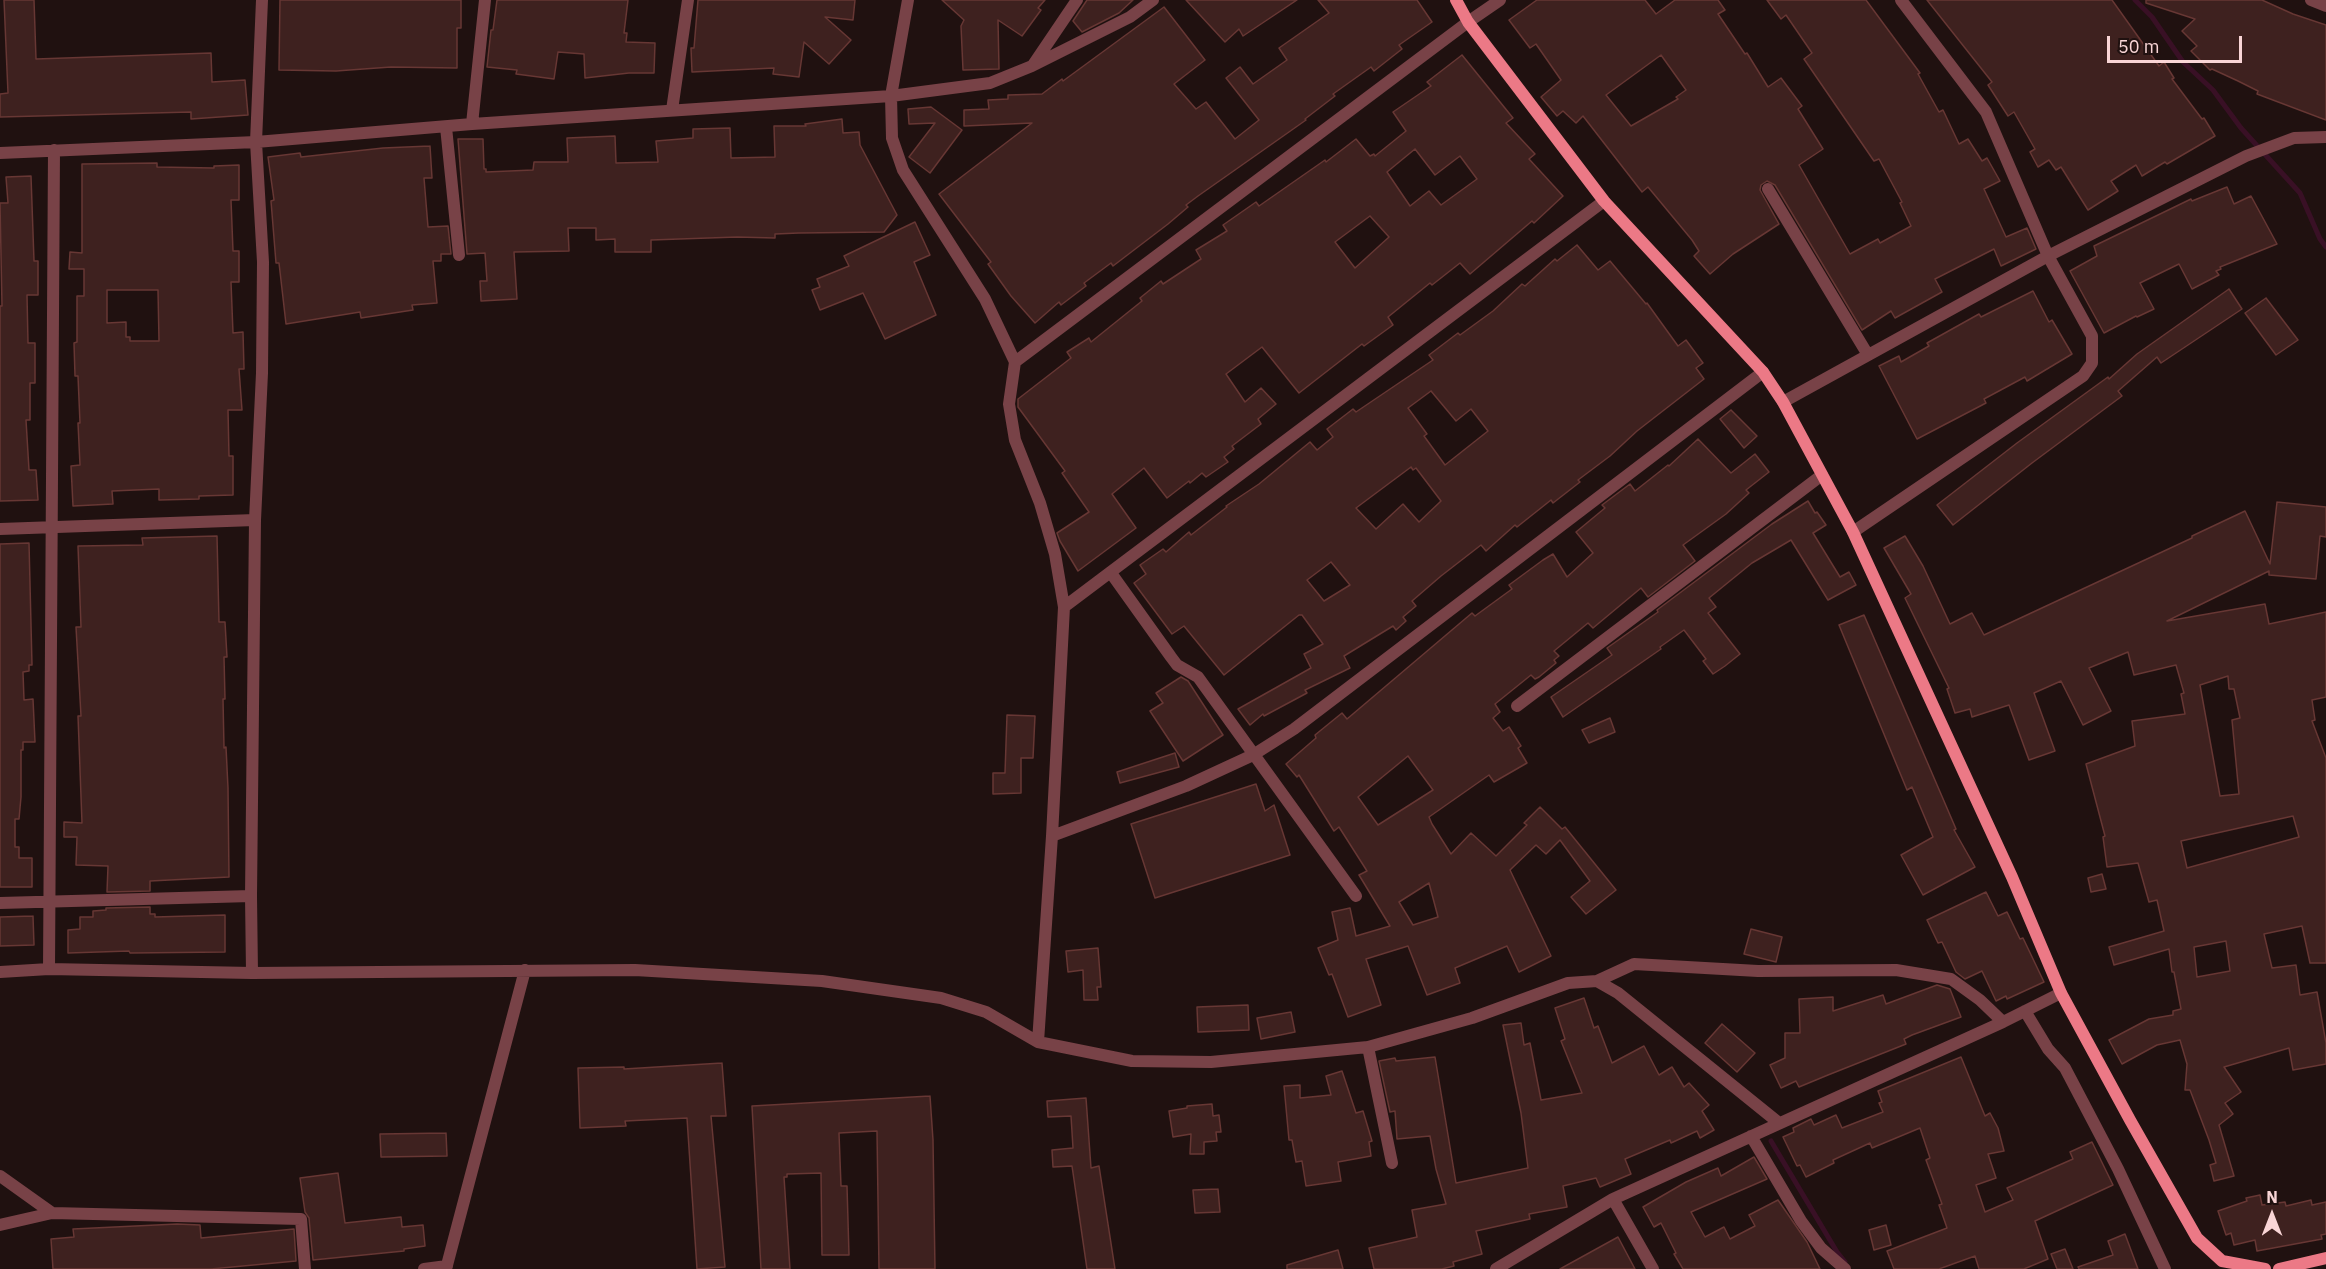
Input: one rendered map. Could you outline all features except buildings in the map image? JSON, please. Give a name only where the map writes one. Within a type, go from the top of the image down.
[{"type":"street","points":[[252,973],[255,520],[262,373],[263,262],[256,142],[262,0]]},
{"type":"street","points":[[472,124],[485,0]]},
{"type":"street","points":[[672,110],[688,0]]},
{"type":"street","points":[[908,0],[891,96],[892,138],[903,170],[986,298],[1014,362],[1010,404],[1014,440],[1040,503],[1055,554],[1064,607],[1038,1042]]},
{"type":"street","points":[[1032,66],[1077,0]]},
{"type":"street","points":[[0,153],[256,142],[472,124],[891,96],[990,83],[1032,66],[1130,17],[1153,0]]},
{"type":"street","points":[[1456,0],[1468,22],[1604,201],[1763,372],[1782,402],[1853,532],[2012,877],[2061,993],[2197,1238],[2218,1265],[2265,1269]]},
{"type":"street","points":[[1014,362],[1500,0]]},
{"type":"street","points":[[1853,532],[2083,376],[2092,363],[2092,336],[2048,256],[1986,112],[1900,0]]},
{"type":"street","points":[[2311,0],[2326,6]]},
{"type":"street","points":[[446,127],[459,255]]},
{"type":"street","points":[[1782,402],[2048,256],[2246,156],[2294,138],[2326,137]]},
{"type":"street","points":[[49,969],[54,150]]},
{"type":"street","points":[[1768,189],[1868,355]]},
{"type":"street","points":[[1064,607],[1604,201]]},
{"type":"street","points":[[1052,836],[1186,786],[1253,755],[1304,722],[1763,372]]},
{"type":"street","points":[[1517,706],[1822,474]]},
{"type":"street","points":[[0,529],[255,520]]},
{"type":"street","points":[[1111,573],[1171,657],[1177,664],[1198,677],[1356,896]]},
{"type":"street","points":[[0,903],[251,896]]},
{"type":"street","points":[[0,972],[49,969],[252,973],[635,970],[822,981],[941,998],[986,1012],[1038,1042],[1131,1061],[1211,1062],[1368,1047],[1472,1018],[1568,983],[1596,981],[1634,964],[1758,971],[1896,970],[1951,979],[1980,1000],[2003,1022]]},
{"type":"street","points":[[424,1269],[446,1268],[525,970]]},
{"type":"street","points":[[1596,981],[1618,993],[1779,1123]]},
{"type":"street","points":[[1496,1269],[1613,1199],[2003,1022],[2061,993]]},
{"type":"street","points":[[2025,1011],[2048,1048],[2065,1068],[2118,1169],[2165,1269]]},
{"type":"street","points":[[1368,1047],[1392,1163]]},
{"type":"street","points":[[1751,1136],[1801,1221],[1821,1248],[1845,1269]]},
{"type":"street","points":[[0,1176],[52,1213]]},
{"type":"street","points":[[1613,1199],[1653,1269]]},
{"type":"street","points":[[0,1226],[52,1213],[301,1219],[305,1269]]},
{"type":"street","points":[[2278,1269],[2326,1258]]},
{"type":"waterway","points":[[2135,0],[2152,17],[2183,62],[2213,90],[2241,128],[2300,193],[2320,239],[2326,247]]},
{"type":"waterway","points":[[1771,1141],[1845,1262]]}]
